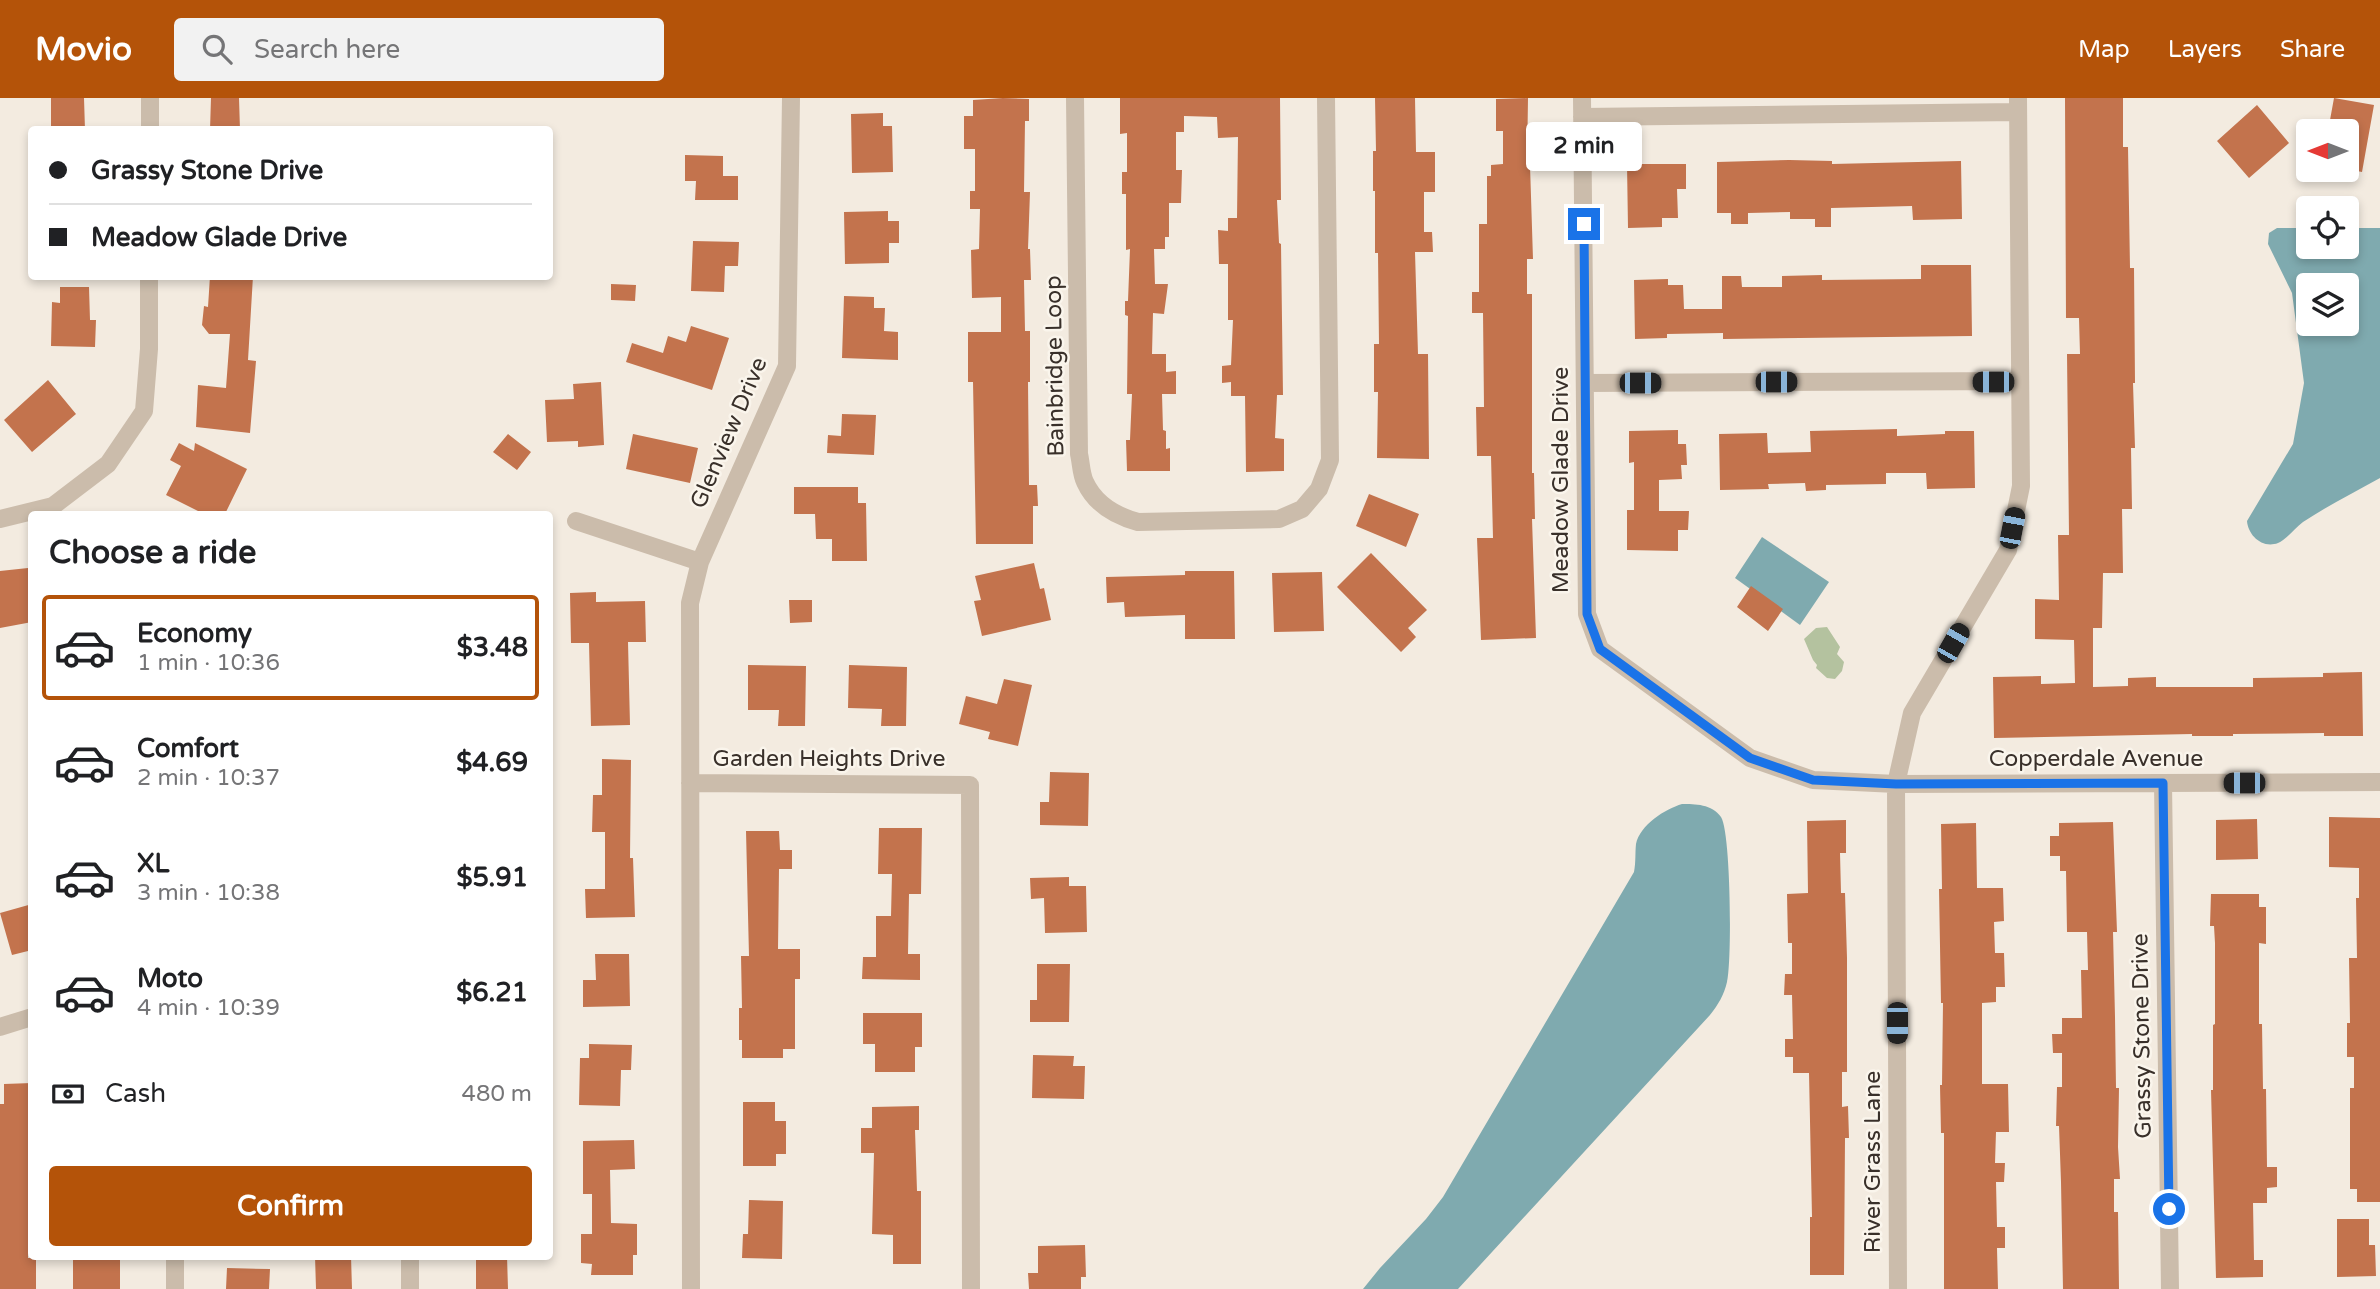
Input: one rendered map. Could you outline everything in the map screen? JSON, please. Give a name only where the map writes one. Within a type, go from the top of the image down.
[{"type":"street","points":[[150,98],[150,126]]},
{"type":"street","name":"Glenview Drive","points":[[690,783],[690,603],[700,562],[787,366],[791,98]]},
{"type":"street","name":"Bainbridge Loop","points":[[1075,98],[1079,454],[1085,482],[1104,506],[1121,517],[1138,522],[1279,519],[1301,509],[1319,489],[1330,460],[1326,98]]},
{"type":"street","name":"Meadow Glade Drive","points":[[1582,98],[1587,614],[1600,649],[1750,758],[1813,780],[1896,784]]},
{"type":"street","points":[[1582,117],[2018,105],[2021,486],[2008,550],[1912,713],[1896,784]]},
{"type":"street","points":[[33,511],[53,506],[108,464],[144,411],[149,349],[149,280]]},
{"type":"street","points":[[1585,383],[2020,381]]},
{"type":"street","points":[[0,519],[28,512]]},
{"type":"street","points":[[576,522],[700,562]]},
{"type":"street","name":"Copperdale Avenue","points":[[1896,784],[2380,782]]},
{"type":"street","name":"Garden Heights Drive","points":[[691,1289],[690,783],[970,785],[971,1289]]},
{"type":"street","name":"Grassy Stone Drive","points":[[2163,783],[2170,1289]]},
{"type":"street","name":"River Grass Lane","points":[[1896,784],[1898,1289]]},
{"type":"street","points":[[0,1027],[28,1018]]},
{"type":"street","points":[[175,1260],[175,1289]]},
{"type":"street","points":[[410,1260],[410,1289]]},
{"type":"green space","points":[[1827,627],[1840,647],[1837,654],[1844,662],[1842,671],[1835,679],[1827,678],[1816,668],[1804,639],[1816,628]]},
{"type":"water","points":[[2277,228],[2296,228],[2296,259],[2359,259],[2359,228],[2380,228],[2380,478],[2312,516],[2281,541],[2272,544],[2257,540],[2247,521],[2293,444],[2304,383],[2298,336],[2359,336],[2359,273],[2296,273],[2296,323],[2292,293],[2268,244],[2269,233]]},
{"type":"water","points":[[1762,537],[1829,582],[1800,625],[1735,578]]},
{"type":"water","points":[[1682,804],[1713,809],[1721,817],[1724,828],[1729,871],[1730,950],[1727,982],[1716,1007],[1458,1289],[1363,1289],[1443,1197],[1634,872],[1636,844],[1642,830],[1661,814]]},
{"type":"building","points":[[51,98],[84,98],[85,126],[51,126]]},
{"type":"building","points":[[211,98],[239,98],[240,126],[210,126]]},
{"type":"building","points":[[1120,98],[1280,98],[1281,200],[1277,200],[1281,244],[1283,395],[1277,395],[1275,438],[1284,439],[1284,471],[1246,472],[1245,396],[1231,396],[1231,382],[1222,383],[1222,366],[1231,365],[1233,320],[1228,320],[1228,264],[1219,264],[1218,230],[1228,231],[1228,218],[1237,218],[1238,137],[1218,138],[1217,117],[1184,116],[1184,132],[1176,132],[1176,170],[1182,170],[1181,203],[1169,203],[1169,237],[1165,237],[1165,249],[1154,249],[1155,284],[1168,284],[1164,314],[1153,313],[1152,354],[1166,354],[1166,372],[1176,371],[1176,394],[1162,394],[1163,430],[1166,431],[1166,449],[1170,448],[1170,471],[1127,471],[1126,440],[1130,440],[1132,394],[1127,394],[1128,316],[1125,315],[1125,301],[1128,301],[1130,249],[1126,250],[1126,194],[1122,194],[1122,172],[1127,172],[1127,133],[1120,134]]},
{"type":"building","points":[[1375,98],[1415,98],[1416,152],[1435,152],[1435,192],[1424,192],[1424,232],[1432,232],[1433,252],[1415,252],[1418,354],[1428,354],[1429,459],[1377,458],[1378,392],[1374,392],[1374,344],[1379,344],[1378,253],[1375,253],[1373,191],[1373,151],[1376,151]]},
{"type":"building","points":[[1528,98],[1527,165],[1530,165],[1533,259],[1527,259],[1527,294],[1532,294],[1532,473],[1535,519],[1532,519],[1536,638],[1481,640],[1477,538],[1493,538],[1491,456],[1477,456],[1476,407],[1484,407],[1483,313],[1472,313],[1472,292],[1479,292],[1479,224],[1487,224],[1487,176],[1491,176],[1491,165],[1503,164],[1503,131],[1496,131],[1496,99]]},
{"type":"building","points":[[2065,98],[2123,98],[2123,147],[2128,147],[2130,268],[2134,268],[2135,448],[2131,448],[2132,509],[2122,509],[2123,573],[2103,573],[2102,628],[2093,628],[2093,687],[2128,686],[2128,678],[2156,677],[2156,687],[2253,687],[2253,678],[2323,677],[2323,673],[2362,672],[2363,736],[2324,736],[2324,733],[1994,738],[1993,677],[2041,676],[2041,684],[2075,683],[2074,640],[2035,639],[2035,599],[2059,600],[2058,535],[2069,535],[2067,354],[2080,354],[2079,318],[2066,318]]},
{"type":"building","points":[[2334,98],[2374,105],[2362,172],[2359,171],[2359,119],[2330,119]]},
{"type":"building","points":[[1029,99],[1029,121],[1025,121],[1024,192],[1030,192],[1028,249],[1031,280],[1024,280],[1025,331],[1030,331],[1029,485],[1037,485],[1038,506],[1033,506],[1033,544],[976,544],[973,382],[968,382],[968,332],[1001,332],[1001,297],[972,298],[971,250],[979,249],[980,209],[970,209],[970,191],[975,191],[975,149],[964,149],[964,116],[973,116],[973,100]]},
{"type":"building","points":[[2257,105],[2289,143],[2249,178],[2217,141]]},
{"type":"building","points":[[883,113],[883,126],[892,126],[893,172],[852,173],[851,114]]},
{"type":"building","points":[[685,155],[723,156],[723,176],[738,176],[738,200],[695,200],[696,181],[685,181]]},
{"type":"building","points":[[1832,161],[1832,164],[1961,161],[1962,219],[1913,220],[1912,206],[1831,208],[1831,227],[1815,227],[1815,219],[1790,219],[1790,212],[1748,213],[1748,224],[1731,224],[1731,213],[1717,213],[1717,162]]},
{"type":"building","points":[[1627,164],[1686,164],[1686,189],[1677,189],[1678,218],[1662,218],[1662,227],[1628,228]]},
{"type":"building","points":[[888,211],[888,221],[899,221],[899,243],[889,243],[889,263],[845,264],[844,212]]},
{"type":"building","points":[[693,241],[739,242],[738,266],[725,266],[724,292],[691,291]]},
{"type":"building","points":[[1921,265],[1971,265],[1972,336],[1723,339],[1723,333],[1667,334],[1667,338],[1635,339],[1634,280],[1668,279],[1668,285],[1683,285],[1684,309],[1722,309],[1722,276],[1741,276],[1742,287],[1782,287],[1782,276],[1822,275],[1822,280],[1921,279]]},
{"type":"building","points":[[210,280],[253,280],[248,360],[256,361],[250,433],[196,427],[198,385],[226,388],[230,334],[209,334],[202,325],[204,306],[208,307]]},
{"type":"building","points":[[611,284],[636,285],[635,301],[611,300]]},
{"type":"building","points":[[60,287],[89,287],[90,320],[96,320],[95,347],[51,346],[52,302],[60,303]]},
{"type":"building","points":[[844,296],[874,297],[874,308],[885,308],[884,331],[898,332],[898,360],[842,358]]},
{"type":"building","points":[[691,326],[729,338],[712,390],[626,362],[632,343],[663,353],[668,336],[686,342]]},
{"type":"building","points":[[48,380],[76,414],[32,452],[4,420]]},
{"type":"building","points":[[601,382],[604,445],[578,447],[578,441],[547,442],[545,400],[574,399],[573,384]]},
{"type":"building","points":[[842,414],[876,415],[874,455],[827,453],[828,435],[841,436]]},
{"type":"building","points":[[1897,429],[1897,436],[1974,431],[1975,488],[1927,489],[1926,473],[1886,473],[1886,484],[1826,485],[1826,490],[1806,491],[1805,483],[1768,484],[1769,489],[1720,490],[1719,434],[1767,433],[1768,453],[1811,452],[1810,431]]},
{"type":"building","points":[[1678,430],[1678,444],[1686,444],[1687,465],[1681,465],[1682,479],[1659,480],[1659,511],[1689,511],[1688,530],[1678,530],[1678,551],[1627,550],[1627,510],[1634,510],[1634,462],[1629,463],[1629,431]]},
{"type":"building","points":[[508,434],[531,452],[517,470],[493,452]]},
{"type":"building","points":[[633,434],[698,448],[690,483],[626,469]]},
{"type":"building","points":[[179,443],[194,451],[195,443],[247,469],[226,511],[198,511],[166,495],[181,466],[170,460]]},
{"type":"building","points":[[794,487],[858,487],[858,503],[866,503],[867,561],[832,561],[832,539],[816,539],[815,514],[794,514]]},
{"type":"building","points":[[1369,494],[1419,514],[1406,547],[1356,526]]},
{"type":"building","points":[[1371,553],[1427,610],[1408,628],[1416,637],[1401,652],[1337,587]]},
{"type":"building","points":[[1034,563],[1040,589],[1044,588],[1051,620],[982,636],[974,601],[981,600],[975,576]]},
{"type":"building","points":[[28,568],[28,623],[0,628],[0,571]]},
{"type":"building","points":[[1185,571],[1234,571],[1235,639],[1185,639],[1185,615],[1125,617],[1124,602],[1107,603],[1106,577],[1185,575]]},
{"type":"building","points":[[1322,572],[1324,631],[1274,632],[1272,573]]},
{"type":"building","points":[[1751,586],[1783,609],[1768,631],[1737,607]]},
{"type":"building","points":[[596,592],[596,602],[645,601],[646,642],[628,642],[630,725],[591,726],[589,643],[571,643],[570,593]]},
{"type":"building","points":[[789,600],[812,600],[812,622],[790,623]]},
{"type":"building","points":[[748,665],[806,666],[805,726],[778,726],[779,710],[748,710]]},
{"type":"building","points":[[849,665],[907,667],[906,726],[881,726],[882,709],[848,708]]},
{"type":"building","points":[[1004,679],[1032,685],[1018,746],[988,739],[990,732],[959,724],[966,696],[997,704]]},
{"type":"building","points":[[602,759],[631,760],[630,858],[633,858],[635,917],[586,918],[585,889],[605,889],[605,832],[592,832],[593,795],[602,795]]},
{"type":"building","points":[[1050,772],[1089,773],[1088,826],[1040,825],[1040,802],[1049,802]]},
{"type":"building","points":[[2329,817],[2380,818],[2380,1202],[2357,1202],[2357,1189],[2350,1189],[2350,1088],[2354,1088],[2354,1057],[2347,1057],[2347,1023],[2350,1023],[2349,958],[2357,958],[2356,898],[2359,898],[2359,868],[2329,867]]},
{"type":"building","points":[[2257,819],[2258,859],[2216,860],[2216,820]]},
{"type":"building","points":[[1846,820],[1846,853],[1840,853],[1841,893],[1845,893],[1847,958],[1847,1072],[1842,1072],[1842,1107],[1848,1106],[1849,1138],[1845,1138],[1844,1275],[1810,1275],[1812,1217],[1809,1073],[1793,1073],[1793,1057],[1785,1057],[1785,1039],[1793,1039],[1792,995],[1784,995],[1785,974],[1792,974],[1787,894],[1808,893],[1807,821]]},
{"type":"building","points":[[2113,822],[2117,932],[2113,932],[2116,1088],[2119,1088],[2120,1179],[2114,1179],[2114,1212],[2118,1212],[2119,1289],[2063,1289],[2059,1126],[2056,1126],[2057,1087],[2062,1087],[2062,1053],[2053,1053],[2052,1034],[2062,1034],[2062,1018],[2082,1018],[2081,970],[2088,970],[2087,932],[2067,932],[2066,871],[2060,871],[2060,856],[2050,856],[2050,836],[2059,836],[2059,823]]},
{"type":"building","points":[[1976,823],[1977,888],[2003,888],[2004,921],[1994,922],[1995,953],[2004,953],[2005,987],[1996,987],[1996,1002],[1982,1003],[1982,1084],[2008,1084],[2009,1132],[1996,1132],[1995,1163],[2005,1163],[2004,1182],[1996,1182],[1997,1227],[2005,1227],[2005,1248],[1997,1248],[1998,1289],[1944,1289],[1944,1133],[1941,1133],[1940,1085],[1943,1003],[1939,889],[1942,889],[1941,824]]},
{"type":"building","points":[[879,828],[922,828],[921,894],[909,894],[908,954],[920,954],[920,980],[862,979],[863,957],[876,957],[876,916],[891,916],[892,874],[878,874]]},
{"type":"building","points":[[746,831],[779,831],[780,850],[792,850],[792,869],[779,869],[778,949],[800,949],[800,979],[795,979],[795,1049],[783,1049],[783,1058],[742,1058],[742,1040],[739,1040],[739,1008],[742,1008],[741,956],[749,956]]},
{"type":"building","points":[[1069,877],[1069,886],[1086,886],[1087,932],[1045,933],[1044,898],[1031,899],[1030,878]]},
{"type":"building","points":[[2211,894],[2259,894],[2259,907],[2266,907],[2266,944],[2259,943],[2259,1024],[2262,1024],[2263,1089],[2266,1089],[2267,1167],[2277,1167],[2277,1187],[2267,1188],[2267,1203],[2253,1203],[2254,1260],[2263,1260],[2263,1277],[2216,1278],[2211,1090],[2215,1024],[2215,943],[2214,926],[2210,926]]},
{"type":"building","points":[[28,905],[28,951],[12,955],[0,913]]},
{"type":"building","points":[[595,954],[629,954],[630,1006],[583,1007],[583,980],[596,980]]},
{"type":"building","points":[[1037,964],[1070,964],[1069,1022],[1030,1022],[1030,1000],[1037,1000]]},
{"type":"building","points":[[863,1013],[922,1013],[922,1047],[915,1047],[915,1072],[875,1072],[875,1044],[863,1044]]},
{"type":"building","points":[[589,1044],[632,1045],[631,1070],[621,1070],[620,1106],[579,1105],[580,1058],[589,1058]]},
{"type":"building","points":[[1033,1055],[1074,1056],[1073,1066],[1085,1066],[1084,1099],[1032,1098]]},
{"type":"building","points":[[28,1083],[28,1260],[36,1260],[36,1289],[0,1289],[0,1104],[4,1104],[4,1084]]},
{"type":"building","points":[[743,1102],[775,1102],[775,1121],[786,1121],[786,1154],[776,1154],[776,1166],[743,1166]]},
{"type":"building","points":[[919,1106],[919,1130],[915,1130],[917,1191],[921,1191],[921,1264],[893,1264],[893,1235],[872,1234],[874,1153],[861,1153],[861,1128],[872,1128],[872,1107]]},
{"type":"building","points":[[634,1140],[635,1169],[610,1170],[611,1223],[637,1224],[637,1255],[633,1255],[633,1275],[591,1275],[592,1264],[581,1263],[581,1234],[592,1234],[592,1194],[583,1194],[583,1141]]},
{"type":"building","points":[[749,1200],[783,1201],[782,1259],[742,1258],[743,1234],[748,1234]]},
{"type":"building","points":[[2337,1219],[2369,1219],[2369,1245],[2375,1245],[2376,1276],[2337,1277]]},
{"type":"building","points":[[1085,1245],[1086,1277],[1081,1277],[1081,1289],[1029,1289],[1028,1273],[1038,1273],[1038,1246]]},
{"type":"building","points":[[73,1260],[120,1260],[120,1289],[73,1289]]},
{"type":"building","points":[[315,1260],[351,1260],[352,1289],[316,1289]]},
{"type":"building","points":[[476,1260],[507,1260],[508,1289],[476,1289]]},
{"type":"building","points":[[227,1268],[270,1269],[269,1289],[226,1289]]},
{"type":"route","points":[[1584,224],[1587,614],[1600,649],[1750,758],[1813,780],[1896,784],[2163,783],[2169,1209]]}]
